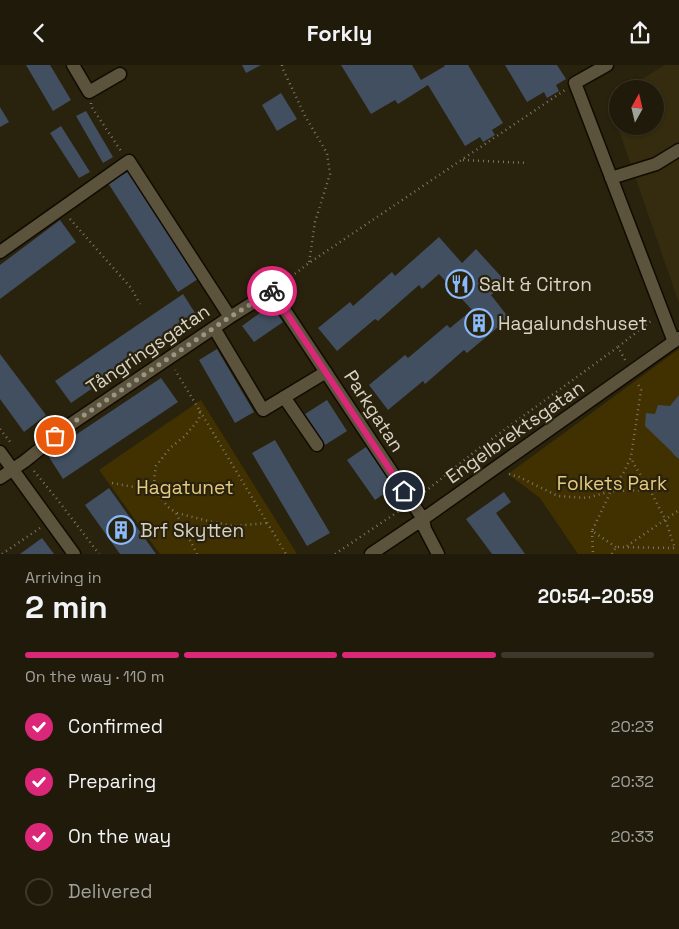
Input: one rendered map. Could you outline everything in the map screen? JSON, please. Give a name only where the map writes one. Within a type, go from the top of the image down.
[{"type":"street","points":[[74,65],[89,92],[120,74]]},
{"type":"street","points":[[607,65],[575,83],[663,311],[677,340]]},
{"type":"street","points":[[612,178],[656,164],[679,150]]},
{"type":"street","points":[[0,252],[129,161],[230,317]]},
{"type":"street","name":"Tångringsgatan","points":[[0,478],[25,461],[71,424],[272,291]]},
{"type":"street","name":"Parkgatan","points":[[272,291],[423,519],[434,553]]},
{"type":"street","points":[[214,328],[262,410],[326,371]]},
{"type":"street","name":"Engelbrektsgatan","points":[[371,554],[677,340]]},
{"type":"street","points":[[284,397],[317,445]]},
{"type":"street","points":[[0,452],[74,554]]},
{"type":"path","points":[[282,65],[305,116],[327,153],[330,174],[315,222],[308,263]]},
{"type":"path","points":[[272,291],[308,263],[575,83]]},
{"type":"path","points":[[89,92],[91,106],[122,154],[129,161]]},
{"type":"path","points":[[461,160],[527,163]]},
{"type":"path","points":[[61,209],[132,288],[140,304]]},
{"type":"path","points":[[335,554],[412,502],[478,449],[618,347],[663,311]]},
{"type":"path","points":[[594,554],[592,531],[611,491],[624,472],[631,457],[640,390],[618,347]]},
{"type":"path","points":[[168,359],[286,554]]},
{"type":"path","points":[[200,411],[199,419],[186,436],[170,448],[156,466],[154,479],[156,491],[167,506],[176,513],[233,526],[267,523]]},
{"type":"path","points":[[0,429],[58,499],[99,554]]},
{"type":"path","points":[[592,531],[616,547],[676,549],[665,519],[631,457]]},
{"type":"path","points":[[508,474],[519,477],[558,496],[587,498],[611,491],[650,490]]},
{"type":"path","points":[[112,483],[156,491]]},
{"type":"path","points":[[627,546],[679,510]]},
{"type":"path","points":[[176,513],[198,554]]},
{"type":"path","points":[[2,554],[43,525]]},
{"type":"path","points":[[612,554],[616,547]]},
{"type":"shaded area","points":[[665,65],[679,65],[679,303],[621,135],[664,135],[664,80],[640,80]]},
{"type":"green space","name":"Folkets Park","points":[[679,349],[679,554],[578,554],[540,498],[508,474]]},
{"type":"green space","name":"Hagatunet","points":[[201,400],[297,554],[160,554],[99,470]]},
{"type":"building","points":[[26,65],[50,65],[71,100],[53,111]]},
{"type":"building","points":[[242,65],[261,65],[246,73]]},
{"type":"building","points":[[341,65],[412,65],[421,80],[444,65],[468,65],[503,123],[492,130],[495,135],[483,142],[480,137],[465,146],[428,85],[398,104],[395,100],[371,114]]},
{"type":"building","points":[[505,65],[557,65],[566,79],[556,85],[559,91],[547,98],[544,92],[527,102]]},
{"type":"building","points":[[281,93],[297,119],[277,131],[262,105]]},
{"type":"building","points":[[0,107],[9,122],[0,127]]},
{"type":"building","points":[[86,111],[113,157],[103,163],[76,116]]},
{"type":"building","points":[[61,126],[90,172],[79,178],[50,133]]},
{"type":"building","points":[[131,170],[198,279],[178,292],[108,183]]},
{"type":"building","points":[[60,220],[76,242],[0,299],[0,265]]},
{"type":"building","name":"Hagalundshuset","points":[[439,237],[462,263],[476,249],[507,283],[491,295],[509,318],[467,353],[464,350],[425,384],[423,381],[388,410],[369,385],[405,355],[408,358],[447,325],[450,328],[472,310],[439,274],[422,289],[419,285],[378,321],[375,319],[337,351],[318,328],[350,302],[353,306],[392,272],[395,276]]},
{"type":"building","points":[[183,294],[197,316],[71,403],[55,381]]},
{"type":"building","points":[[271,305],[283,322],[254,342],[242,326]]},
{"type":"building","points":[[217,349],[254,412],[235,423],[199,360]]},
{"type":"building","points":[[0,354],[46,415],[24,432],[0,399]]},
{"type":"building","points":[[161,378],[178,402],[63,479],[47,454]]},
{"type":"building","points":[[679,395],[679,459],[645,426],[646,413],[655,414],[658,405],[670,406]]},
{"type":"building","points":[[327,400],[347,431],[325,445],[305,414]]},
{"type":"building","points":[[275,440],[330,533],[307,546],[252,453]]},
{"type":"building","points":[[366,447],[394,487],[375,500],[347,460]]},
{"type":"building","name":"Brf Skytten","points":[[109,488],[156,554],[120,554],[85,505]]},
{"type":"building","points":[[504,492],[511,502],[496,513],[525,554],[492,554],[466,519]]},
{"type":"building","points":[[42,538],[54,554],[20,554]]},
{"type":"way so far","points":[[55,436],[230,317],[272,291]]},
{"type":"place","name":"Salt & Citron","points":[[460,284]]},
{"type":"place","name":"Hagalundshuset","points":[[479,323]]},
{"type":"place","name":"Brf Skytten","points":[[121,530]]},
{"type":"route","points":[[272,291],[404,491]]}]
